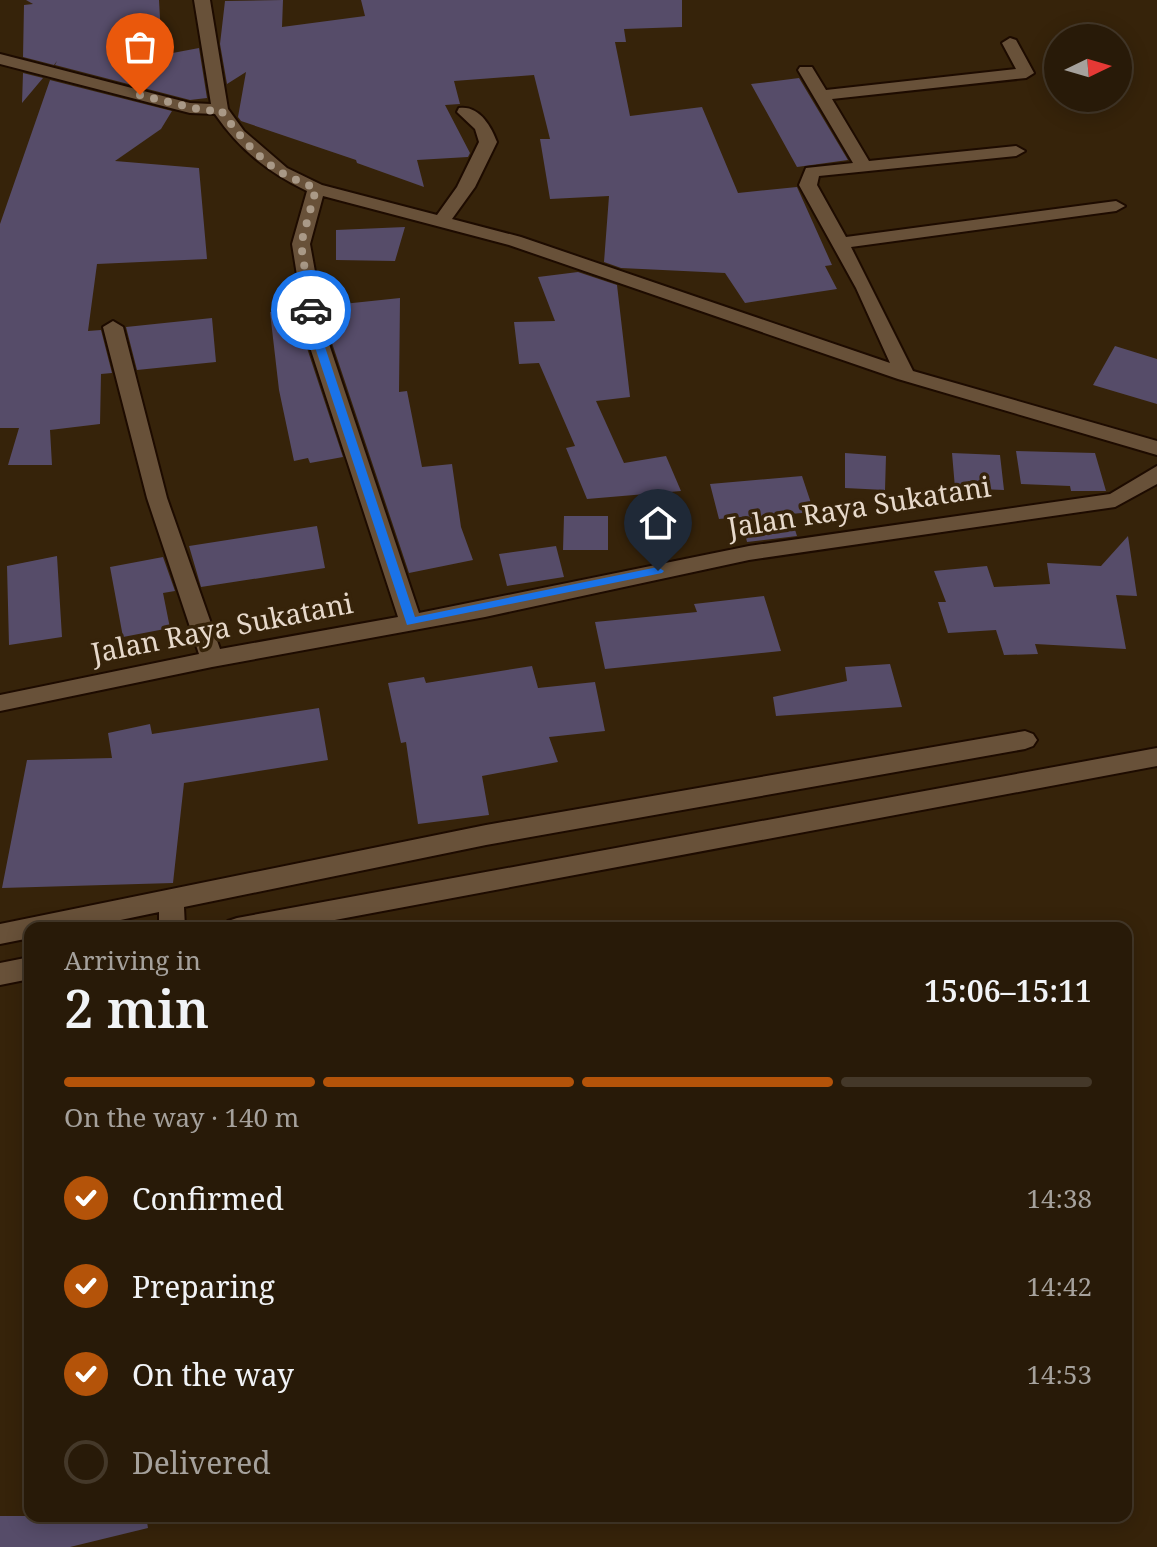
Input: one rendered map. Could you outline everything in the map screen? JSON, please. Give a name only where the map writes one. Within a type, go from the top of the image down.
[{"type":"street","points":[[202,0],[220,109],[238,135],[257,153],[281,172],[316,189],[515,241],[905,375],[1157,448]]},
{"type":"street","points":[[821,95],[1026,73],[1010,43]]},
{"type":"street","points":[[0,59],[190,108],[220,109]]},
{"type":"street","points":[[806,70],[864,167]]},
{"type":"street","points":[[441,222],[466,187],[488,142],[483,127],[465,112]]},
{"type":"street","points":[[905,375],[876,310],[808,185],[808,179],[812,172],[1016,151]]},
{"type":"street","points":[[316,189],[301,244],[317,338],[411,622]]},
{"type":"street","points":[[840,243],[1116,206]]},
{"type":"street","points":[[113,327],[157,498],[212,659]]},
{"type":"street","name":"Jalan Raya Sukatani","points":[[0,703],[749,553],[1115,500],[1140,487],[1157,473]]},
{"type":"street","points":[[59,922],[486,835],[1025,740]]},
{"type":"street","points":[[269,922],[1157,757]]},
{"type":"street","points":[[171,898],[172,922]]},
{"type":"street","points":[[0,934],[24,929]]},
{"type":"street","points":[[0,974],[24,969]]},
{"type":"building","points":[[26,0],[159,0],[162,55],[199,48],[207,98],[190,100],[55,65],[57,61],[54,65],[23,57],[24,5],[33,4]]},
{"type":"building","points":[[283,0],[282,27],[365,16],[361,0],[682,0],[682,27],[624,29],[626,42],[615,42],[630,116],[702,107],[738,193],[797,187],[832,265],[825,266],[837,289],[745,303],[725,273],[621,268],[604,262],[609,196],[550,199],[540,139],[550,139],[534,75],[454,81],[460,104],[445,105],[470,153],[468,157],[417,160],[424,187],[241,121],[238,117],[246,72],[227,84],[220,44],[225,1]]},
{"type":"building","points":[[23,73],[43,78],[22,103]]},
{"type":"building","points":[[799,78],[848,160],[797,167],[751,84]]},
{"type":"building","points":[[50,80],[172,111],[161,129],[115,161],[199,168],[207,259],[97,264],[88,331],[101,330],[112,373],[101,374],[100,424],[50,430],[52,465],[8,465],[19,428],[0,428],[0,224]]},
{"type":"building","points":[[405,227],[395,261],[336,260],[336,230]]},
{"type":"building","points":[[578,272],[617,285],[630,397],[596,401],[624,463],[666,456],[681,491],[587,499],[566,448],[575,446],[539,363],[519,364],[514,322],[555,321],[538,277]]},
{"type":"building","points":[[400,298],[399,392],[407,391],[422,467],[452,464],[461,527],[473,560],[409,573],[330,337],[324,306]]},
{"type":"building","points":[[299,309],[304,339],[343,457],[310,463],[308,458],[294,461],[279,390],[270,312]]},
{"type":"building","points":[[212,318],[216,362],[137,370],[126,327]]},
{"type":"building","points":[[1115,346],[1157,359],[1157,404],[1093,385]]},
{"type":"building","points":[[1016,451],[1095,453],[1106,491],[1071,491],[1070,486],[1021,484]]},
{"type":"building","points":[[845,453],[886,456],[885,490],[845,488]]},
{"type":"building","points":[[952,453],[1000,455],[1004,490],[955,488]]},
{"type":"building","points":[[802,476],[814,512],[790,514],[797,536],[747,542],[741,517],[719,519],[710,484]]},
{"type":"building","points":[[564,516],[608,516],[608,550],[563,550]]},
{"type":"building","points":[[317,526],[325,568],[201,587],[189,546]]},
{"type":"building","points":[[1128,536],[1137,596],[1116,595],[1126,649],[1035,644],[1038,654],[1004,655],[996,630],[948,633],[938,602],[946,602],[934,571],[987,566],[994,587],[1050,584],[1047,563],[1101,566]]},
{"type":"building","points":[[556,546],[564,577],[507,586],[499,554]]},
{"type":"building","points":[[57,556],[62,637],[9,645],[7,566]]},
{"type":"building","points":[[163,557],[175,591],[163,593],[170,628],[123,637],[110,567]]},
{"type":"building","points":[[764,596],[781,651],[605,669],[595,622],[697,612],[694,604]]},
{"type":"building","points":[[890,664],[902,707],[776,716],[773,697],[847,681],[845,667]]},
{"type":"building","points":[[532,666],[538,688],[595,682],[605,731],[549,737],[558,762],[482,776],[489,815],[418,824],[406,742],[401,743],[388,683],[424,677],[426,683]]},
{"type":"building","points":[[319,708],[328,760],[184,783],[173,883],[2,888],[27,760],[112,758],[108,733],[150,724],[152,734]]},
{"type":"building","points":[[0,1516],[24,1516],[24,1522],[147,1522],[148,1528],[70,1547],[0,1547]]},
{"type":"way so far","points":[[140,95],[206,111],[220,109],[238,135],[257,153],[281,172],[316,189],[301,244],[311,310]]},
{"type":"route","points":[[311,310],[317,338],[411,622],[658,571]]}]
